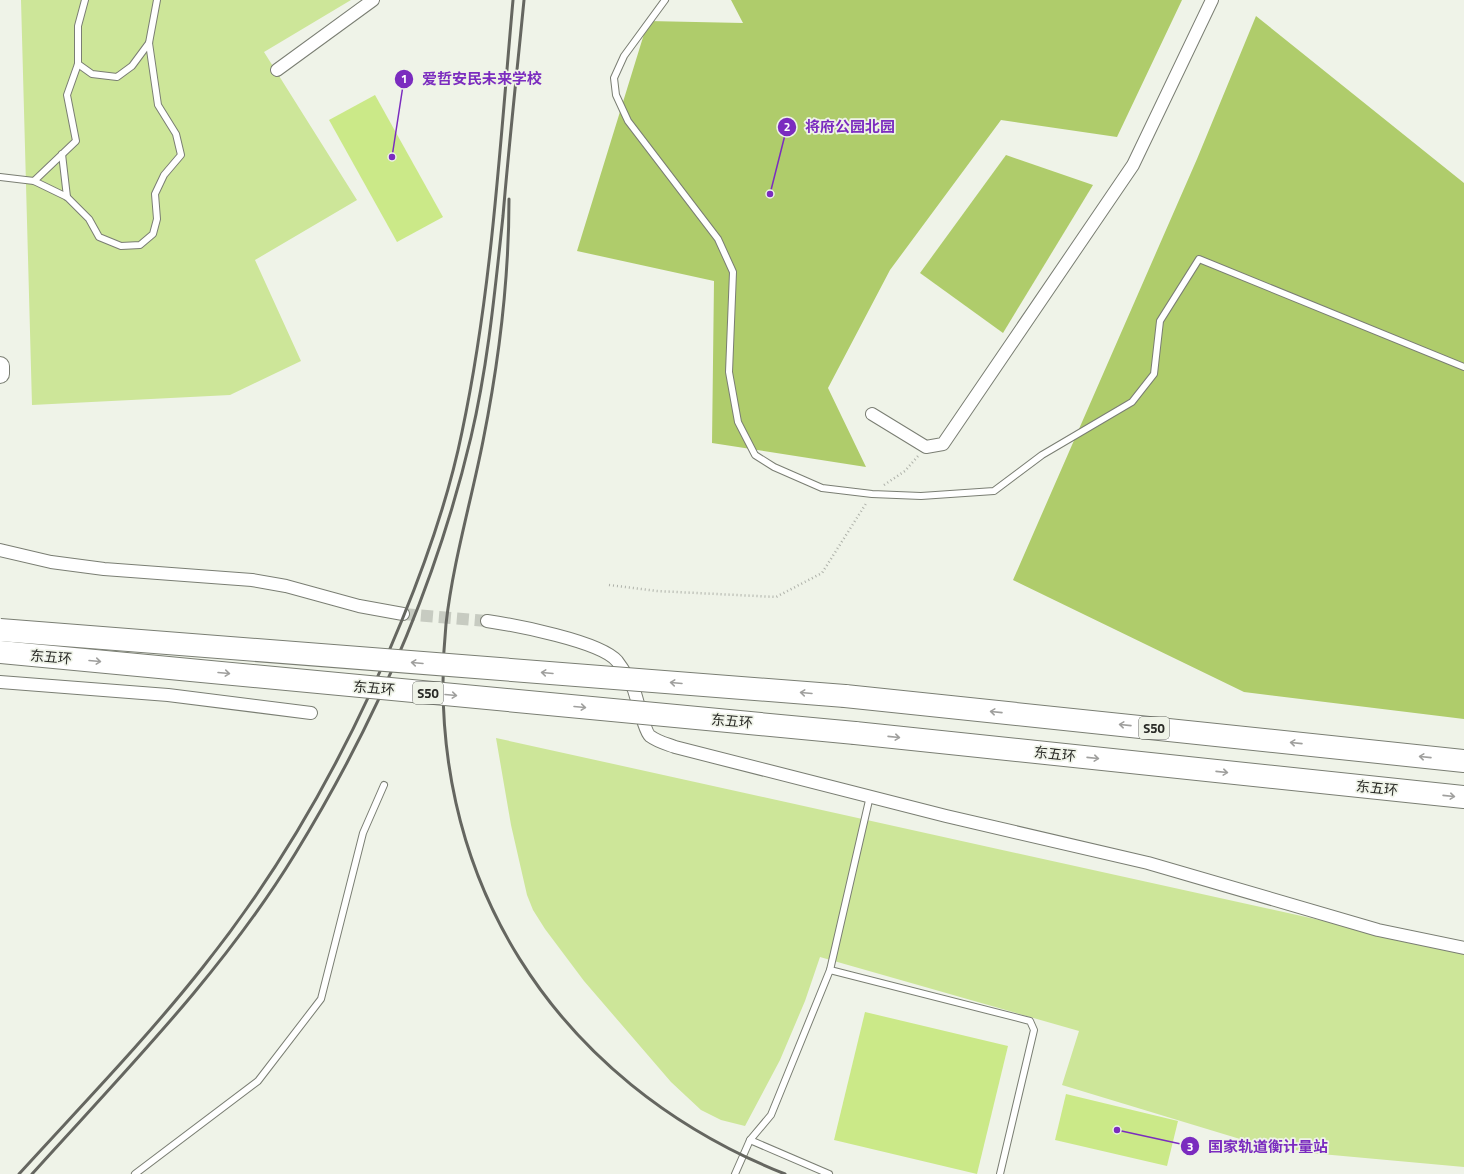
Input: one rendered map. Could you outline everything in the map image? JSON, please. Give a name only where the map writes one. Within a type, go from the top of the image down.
[{"type":"highway","name":"东五环","points":[[0,630],[845,696],[1464,761]]},
{"type":"highway","name":"东五环","points":[[0,652],[855,733],[1464,797]]},
{"type":"main road","points":[[0,366],[0,374]]},
{"type":"street","points":[[277,70],[373,0]]},
{"type":"street","points":[[872,414],[926,446],[943,444],[1133,165],[1212,0]]},
{"type":"street","points":[[0,550],[52,562],[104,569],[252,580],[286,586],[359,606],[403,614]]},
{"type":"street","points":[[487,621],[519,626],[552,634],[602,651],[617,660],[633,689],[649,735],[661,742],[946,816],[1148,863],[1378,930],[1464,948]]},
{"type":"street","points":[[0,682],[168,695],[311,713]]},
{"type":"lane","points":[[34,181],[76,141],[67,95],[78,64],[78,26],[85,0]]},
{"type":"lane","points":[[0,177],[34,181],[66,197],[89,219],[99,236],[121,246],[140,245],[153,234],[157,219],[155,194],[164,175],[181,155],[176,134],[158,105],[150,43],[156,0]]},
{"type":"lane","points":[[665,0],[624,56],[614,78],[616,95],[628,121],[718,239],[733,272],[729,372],[738,422],[755,455],[774,467],[822,488],[872,494],[921,496],[994,491],[1042,455],[1132,402],[1154,374],[1160,321],[1199,259],[1464,367]]},
{"type":"lane","points":[[78,64],[92,74],[117,77],[132,66],[150,43]]},
{"type":"lane","points":[[62,154],[66,197]]},
{"type":"lane","points":[[135,1174],[258,1081],[321,999],[363,833],[384,785]]},
{"type":"lane","points":[[735,1174],[750,1140],[771,1114],[830,970],[870,796]]},
{"type":"lane","points":[[830,970],[1030,1021],[1034,1030],[1000,1174]]},
{"type":"lane","points":[[750,1140],[829,1174]]},
{"type":"path","points":[[608,585],[656,592],[776,597],[822,573],[872,494],[905,471],[926,446]]},
{"type":"green space","points":[[21,0],[351,0],[264,52],[357,200],[255,260],[301,361],[230,395],[32,405]]},
{"type":"green space","points":[[731,0],[1182,0],[1117,137],[1001,120],[890,270],[828,388],[866,467],[712,443],[714,281],[577,251],[648,21],[743,23]]},
{"type":"green space","points":[[1256,16],[1464,183],[1464,719],[1244,692],[1013,580],[1197,159]]},
{"type":"green space","points":[[1006,155],[1093,185],[1003,333],[920,273]]},
{"type":"green space","points":[[496,738],[1464,952],[1464,1167],[1310,1153],[1240,1139],[1062,1085],[1079,1031],[820,957],[805,1001],[780,1060],[745,1126],[721,1120],[701,1110],[671,1082],[584,981],[545,929],[533,910],[527,895],[511,825]]},
{"type":"building","points":[[375,95],[443,217],[397,242],[329,120]]},
{"type":"building","points":[[865,1012],[1008,1046],[977,1174],[834,1140]]},
{"type":"building","points":[[1066,1094],[1178,1121],[1167,1166],[1055,1140]]},
{"type":"tunnel","points":[[403,614],[487,621]]},
{"type":"railway","points":[[19,1174],[159,1020],[234,927],[290,843],[315,800],[362,711],[383,666],[429,551],[451,480],[462,432],[481,325],[488,271],[513,0]]},
{"type":"railway","points":[[32,1174],[171,1020],[204,980],[267,897],[324,805],[351,755],[400,653],[440,546],[457,492],[477,410],[494,299],[524,0]]},
{"type":"railway","points":[[509,199],[509,229],[505,290],[494,381],[483,441],[453,578],[446,624],[444,716],[456,803],[481,884],[520,959],[570,1026],[631,1085],[703,1134],[785,1174]]},
{"type":"place","name":"爱哲安民未来学校","points":[[392,157]]},
{"type":"place","name":"将府公园北园","points":[[770,194]]},
{"type":"place","name":"国家轨道衡计量站","points":[[1117,1130]]}]
